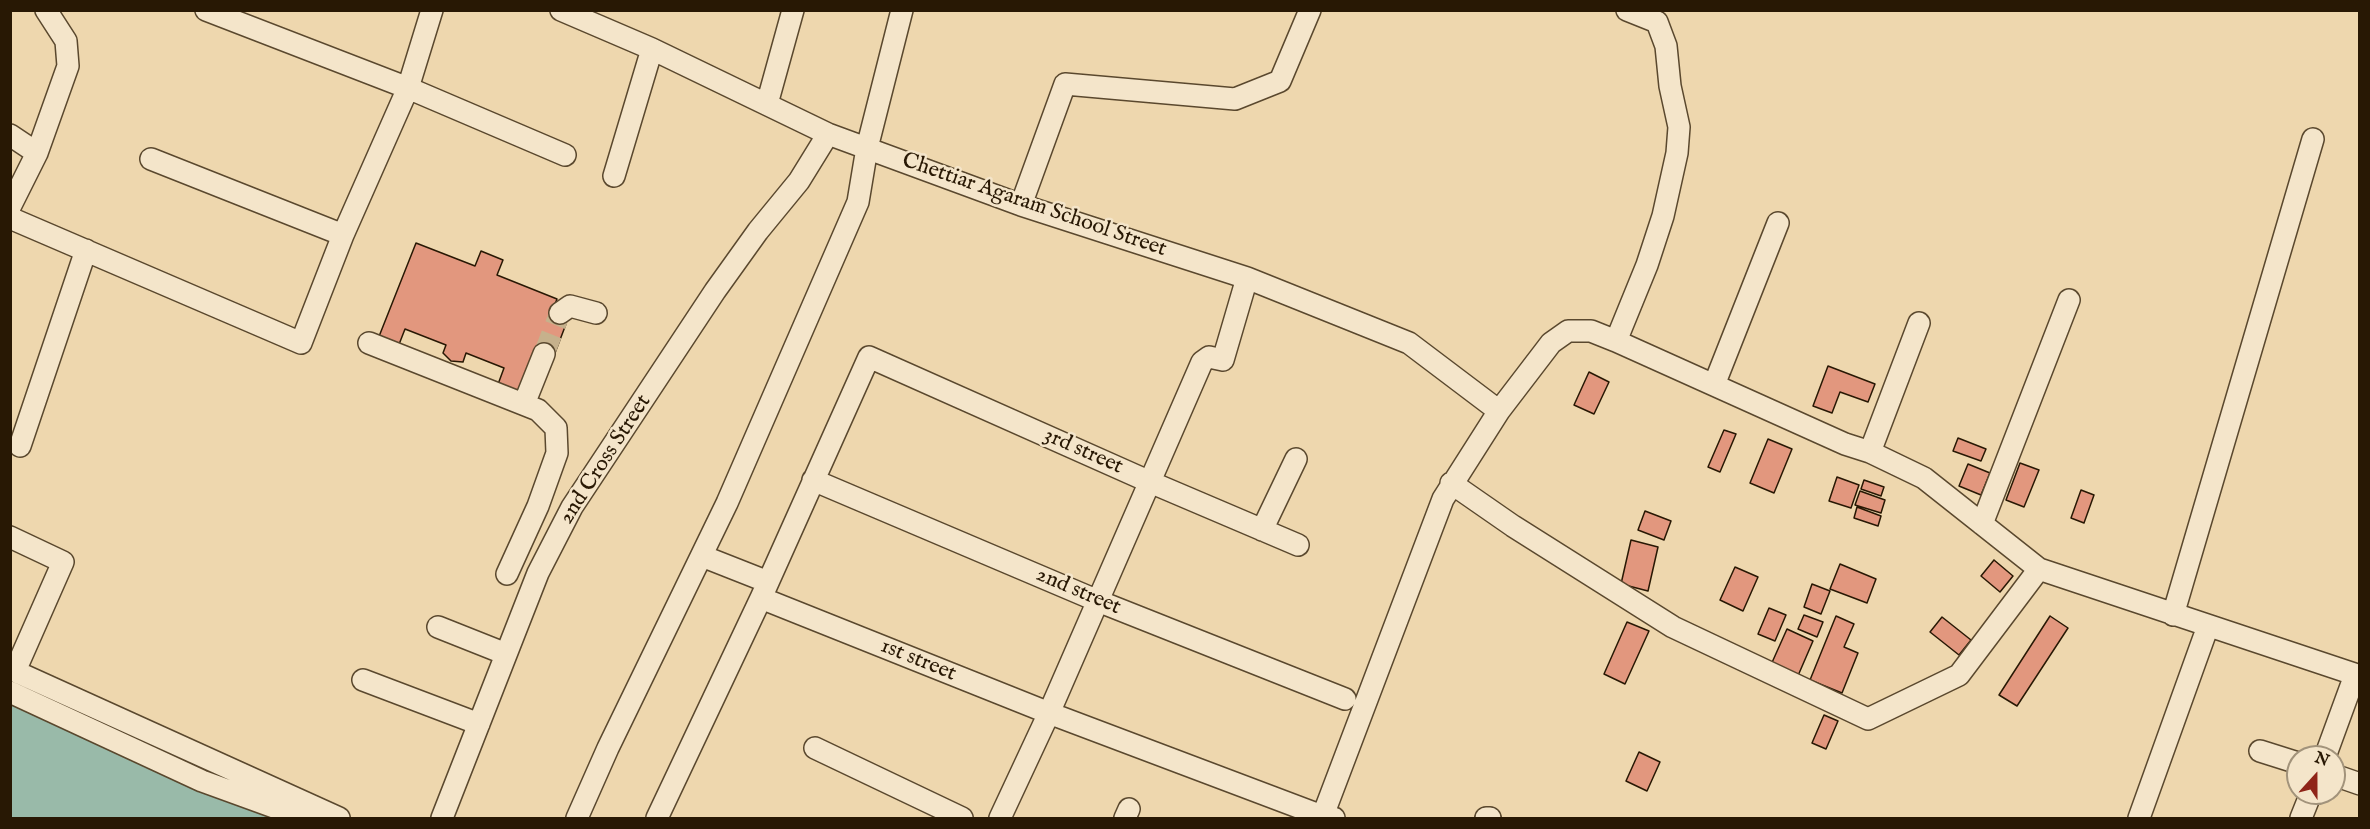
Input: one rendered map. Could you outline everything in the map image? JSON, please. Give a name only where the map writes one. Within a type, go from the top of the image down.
[{"type":"street","points":[[10,207],[37,153],[68,66],[66,40],[46,10]]},
{"type":"street","points":[[206,10],[408,88],[565,155]]},
{"type":"street","points":[[10,218],[301,343],[343,235],[408,88],[432,10]]},
{"type":"street","name":"Chettiar Agaram School Street","points":[[561,10],[652,50],[828,134],[1021,205],[1247,278],[1409,343],[1499,411]]},
{"type":"street","points":[[767,104],[793,10]]},
{"type":"street","points":[[577,819],[608,748],[702,556],[858,202],[867,148],[902,10]]},
{"type":"street","points":[[1021,205],[1065,84],[1235,99],[1280,81],[1310,10]]},
{"type":"street","points":[[1616,341],[1647,265],[1663,216],[1677,153],[1679,127],[1670,86],[1666,46],[1657,16],[1627,10]]},
{"type":"street","points":[[614,176],[652,50]]},
{"type":"street","name":"2nd Cross Street","points":[[442,819],[538,573],[572,507],[715,291],[758,231],[799,181],[828,134]]},
{"type":"street","points":[[10,135],[37,153]]},
{"type":"street","points":[[2174,615],[2313,139]]},
{"type":"street","points":[[151,159],[343,235]]},
{"type":"street","points":[[1714,385],[1778,223]]},
{"type":"street","points":[[20,446],[86,250]]},
{"type":"street","points":[[1000,819],[1049,713],[1202,362],[1209,357],[1223,360],[1247,278]]},
{"type":"street","points":[[1982,524],[2068,300]]},
{"type":"street","points":[[560,314],[570,306],[596,313]]},
{"type":"street","points":[[1870,452],[1919,323]]},
{"type":"street","points":[[1326,818],[1443,499],[1451,483],[1499,411],[1551,343],[1568,331],[1591,331],[1616,341],[1845,444],[1870,452],[1924,478],[2038,569],[2357,676],[2330,745]]},
{"type":"street","points":[[369,343],[538,410],[556,428],[557,453],[507,574]]},
{"type":"street","points":[[524,405],[544,354]]},
{"type":"street","name":"3rd street","points":[[813,480],[869,357],[1298,545]]},
{"type":"street","points":[[1262,530],[1296,459]]},
{"type":"street","points":[[548,479],[572,507]]},
{"type":"street","points":[[662,817],[813,480]]},
{"type":"street","name":"2nd street","points":[[813,480],[1098,601],[1345,699]]},
{"type":"street","points":[[1451,483],[1513,526],[1673,627],[1869,719],[1959,675],[2038,569]]},
{"type":"street","points":[[10,537],[63,562],[12,677]]},
{"type":"street","name":"1st street","points":[[702,556],[765,590],[1049,713],[1326,818]]},
{"type":"street","points":[[2139,819],[2208,626]]},
{"type":"street","points":[[438,627],[506,654]]},
{"type":"street","points":[[12,677],[202,781],[304,819]]},
{"type":"street","points":[[12,677],[339,819]]},
{"type":"street","points":[[363,680],[479,724]]},
{"type":"street","points":[[815,748],[962,819]]},
{"type":"street","points":[[2260,751],[2286,759]]},
{"type":"shaded area","points":[[10,697],[290,818],[11,818]]},
{"type":"building","points":[[416,243],[475,266],[481,251],[503,260],[497,275],[557,299],[550,317],[566,324],[555,353],[540,348],[521,396],[497,387],[504,368],[466,353],[463,362],[451,361],[443,353],[446,345],[405,329],[398,347],[378,339]]},
{"type":"building","points":[[1828,366],[1875,384],[1868,402],[1840,392],[1832,413],[1813,406]]},
{"type":"building","points":[[1589,372],[1609,382],[1594,414],[1574,405]]},
{"type":"building","points":[[1724,430],[1736,434],[1720,472],[1708,467]]},
{"type":"building","points":[[1958,438],[1986,449],[1981,461],[1953,451]]},
{"type":"building","points":[[1768,439],[1792,449],[1774,493],[1750,483]]},
{"type":"building","points":[[2020,463],[2039,470],[2024,507],[2006,500]]},
{"type":"building","points":[[1968,464],[1990,473],[1981,495],[1959,486]]},
{"type":"building","points":[[1837,477],[1859,485],[1851,508],[1829,501]]},
{"type":"building","points":[[1864,480],[1884,487],[1881,496],[1861,489]]},
{"type":"building","points":[[2081,490],[2094,495],[2084,523],[2071,518]]},
{"type":"building","points":[[1860,491],[1885,500],[1881,513],[1855,505]]},
{"type":"building","points":[[1857,507],[1881,516],[1878,526],[1854,518]]},
{"type":"building","points":[[1645,511],[1671,521],[1664,540],[1638,530]]},
{"type":"building","points":[[1631,540],[1658,547],[1648,591],[1621,584]]},
{"type":"building","points":[[1994,560],[2013,576],[2000,592],[1981,576]]},
{"type":"building","points":[[1840,564],[1876,579],[1867,603],[1830,589]]},
{"type":"building","points":[[1735,567],[1758,577],[1743,611],[1720,600]]},
{"type":"building","points":[[1812,584],[1830,591],[1821,614],[1804,607]]},
{"type":"building","points":[[1769,608],[1786,615],[1775,641],[1758,634]]},
{"type":"building","points":[[1804,615],[1823,622],[1817,637],[1798,629]]},
{"type":"building","points":[[1836,616],[1854,624],[1844,647],[1858,653],[1842,693],[1810,680]]},
{"type":"building","points":[[2050,616],[2068,628],[2017,706],[1999,695]]},
{"type":"building","points":[[1942,617],[1971,640],[1959,655],[1930,632]]},
{"type":"building","points":[[1627,622],[1649,631],[1625,684],[1604,674]]},
{"type":"building","points":[[1787,629],[1813,641],[1797,678],[1770,667]]},
{"type":"building","points":[[1824,715],[1838,721],[1826,749],[1812,743]]},
{"type":"building","points":[[1639,752],[1660,762],[1647,791],[1626,781]]},
{"type":"tunnel","points":[[544,354],[560,313]]}]
